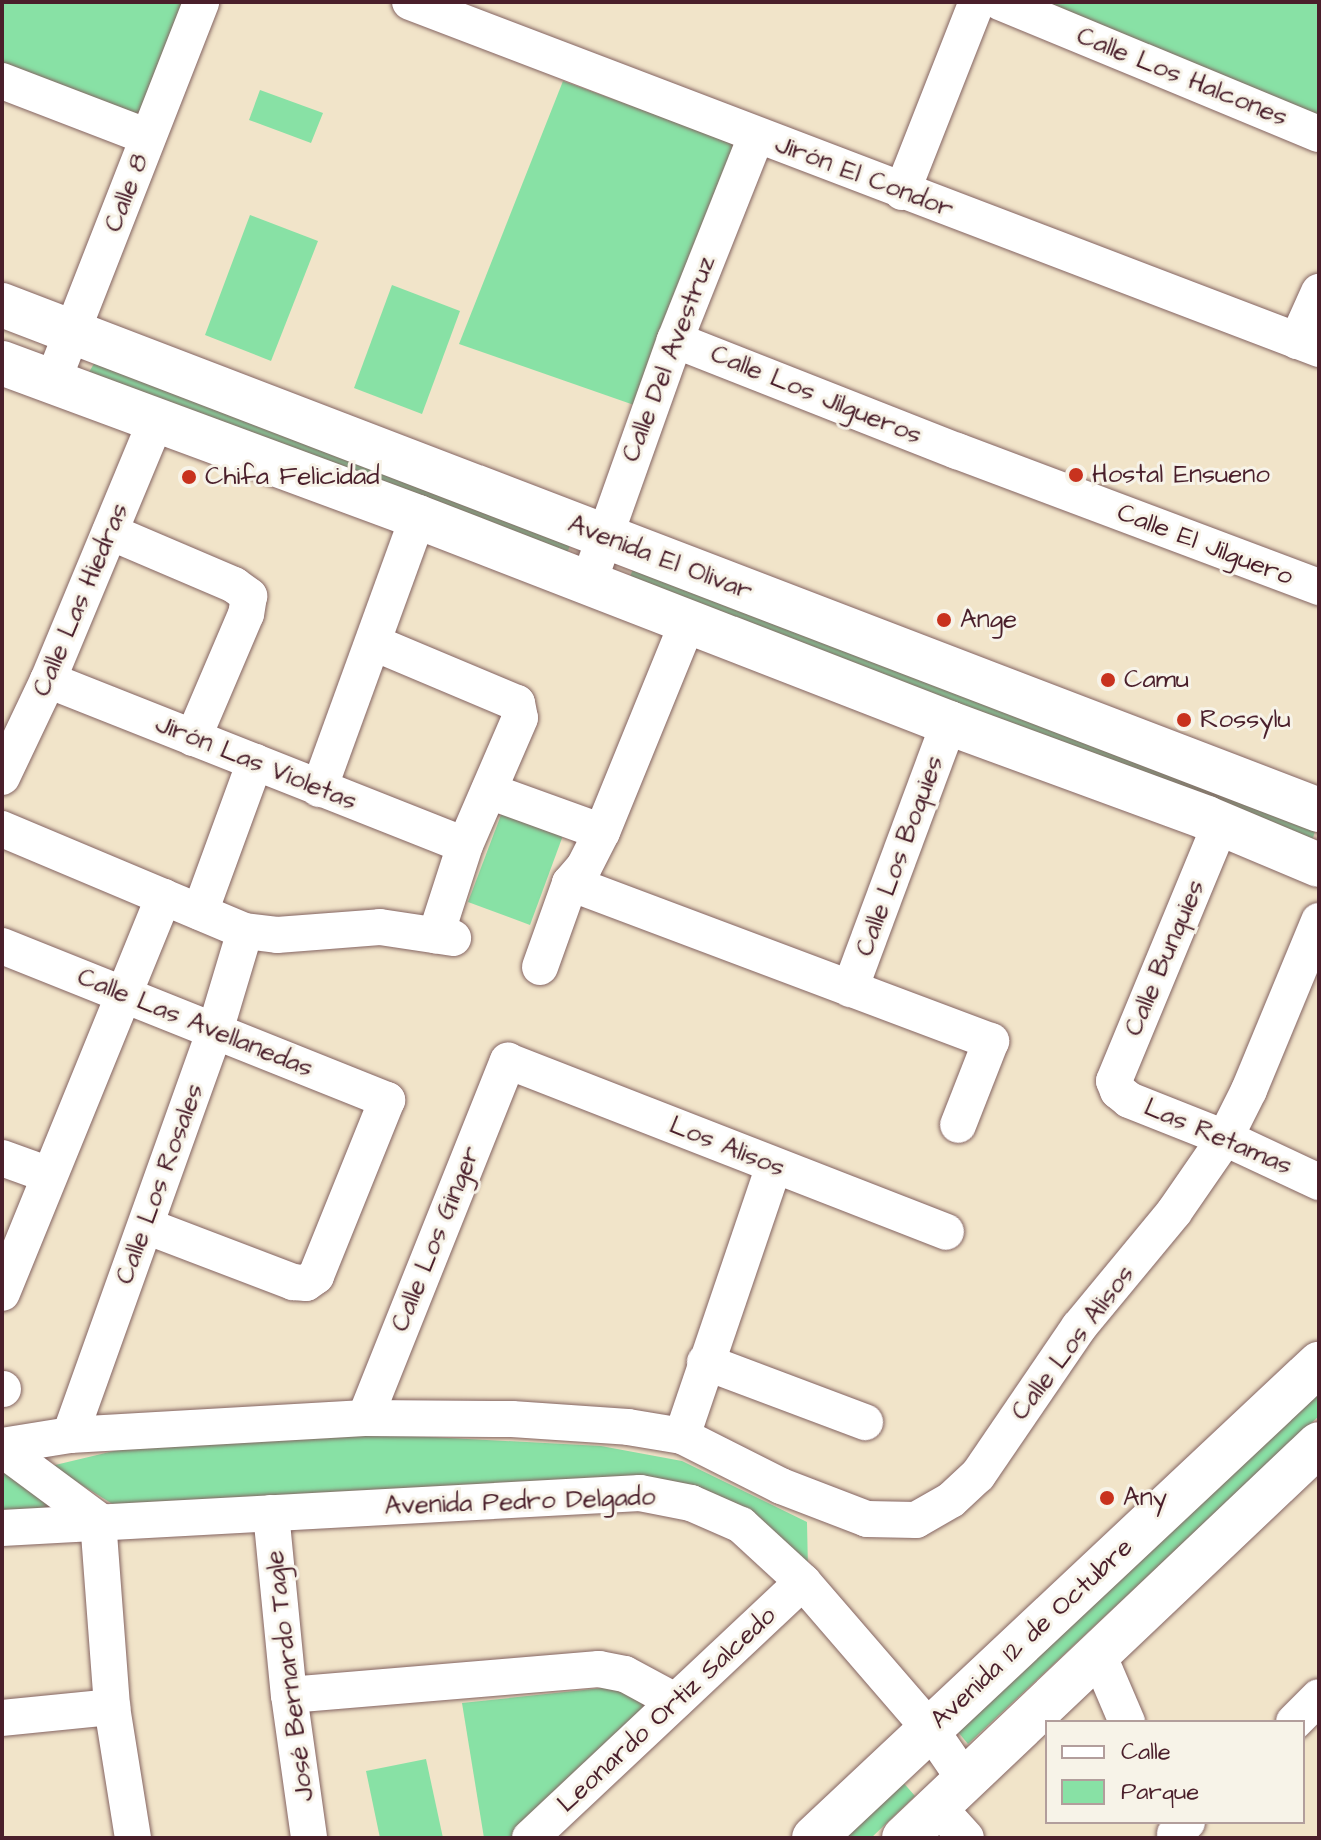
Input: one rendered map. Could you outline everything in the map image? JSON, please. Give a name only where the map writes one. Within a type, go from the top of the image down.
[{"type":"main road","name":"Avenida El Olivar","points":[[2,305],[1319,810]]},
{"type":"main road","name":"Avenida El Olivar","points":[[2,363],[418,517],[1319,865]]},
{"type":"main road","name":"Avenida 12 de Octubre","points":[[814,1838],[1319,1364]]},
{"type":"main road","points":[[904,1838],[1319,1444]]},
{"type":"street","name":"Calle 8","points":[[52,383],[201,2]]},
{"type":"street","points":[[902,192],[977,2]]},
{"type":"street","name":"Calle Los Halcones","points":[[1000,2],[1319,134]]},
{"type":"street","name":"Jirón El Condor","points":[[418,3],[756,136],[1308,345]]},
{"type":"street","points":[[2,81],[148,137]]},
{"type":"street","name":"Calle Del Avestruz","points":[[588,584],[675,340],[756,136]]},
{"type":"street","points":[[1308,345],[1319,292]]},
{"type":"street","name":"Calle Los Jilgueros","points":[[675,340],[957,451]]},
{"type":"street","name":"Calle Las Hiedras","points":[[2,777],[48,680],[156,421]]},
{"type":"street","name":"Calle El Jilguero","points":[[957,451],[1319,587]]},
{"type":"street","points":[[319,789],[418,517]]},
{"type":"street","points":[[110,532],[234,585],[249,596],[246,614],[193,738]]},
{"type":"street","points":[[540,967],[570,883],[584,867],[602,832],[688,621]]},
{"type":"street","points":[[2,829],[245,931],[277,935],[380,927],[445,937],[465,845],[520,718],[517,703],[374,643]]},
{"type":"street","name":"Jirón Las Violetas","points":[[48,680],[465,845]]},
{"type":"street","name":"Calle Los Boquies","points":[[850,989],[949,723]]},
{"type":"street","points":[[200,912],[255,762]]},
{"type":"street","points":[[489,791],[602,832]]},
{"type":"street","name":"Calle Bunquies","points":[[1118,1091],[1114,1081],[1220,825]]},
{"type":"street","points":[[570,883],[991,1041],[958,1125]]},
{"type":"street","points":[[2,1293],[164,897]]},
{"type":"street","name":"Calle Los Alisos","points":[[682,1436],[781,1486],[867,1519],[916,1520],[951,1500],[978,1475],[1079,1327],[1174,1212],[1225,1138],[1249,1090],[1319,921]]},
{"type":"street","name":"Calle Los Rosales","points":[[70,1435],[215,1031],[245,931]]},
{"type":"street","name":"Calle Las Avellanedas","points":[[2,946],[387,1100],[316,1276],[306,1283],[293,1282],[146,1226]]},
{"type":"street","name":"Los Alisos","points":[[508,1061],[946,1232]]},
{"type":"street","name":"Calle Los Ginger","points":[[365,1418],[508,1061]]},
{"type":"street","name":"Las Retamas","points":[[1118,1091],[1129,1100],[1225,1138],[1319,1182]]},
{"type":"street","points":[[2,1158],[49,1175]]},
{"type":"street","points":[[2,1447],[70,1435],[365,1418],[512,1419],[628,1427],[682,1436],[774,1166]]},
{"type":"street","points":[[705,1362],[865,1422]]},
{"type":"street","points":[[2,1447],[98,1520],[112,1707],[133,1838]]},
{"type":"street","name":"Avenida Pedro Delgado","points":[[2,1528],[98,1520],[653,1495],[691,1503],[741,1525],[803,1582],[930,1729],[966,1838]]},
{"type":"street","name":"José Bernardo Tagle","points":[[271,1513],[289,1695],[309,1838]]},
{"type":"street","name":"Leonardo Ortiz Salcedo","points":[[530,1838],[803,1582]]},
{"type":"street","points":[[1098,1654],[1126,1720]]},
{"type":"street","points":[[289,1695],[599,1669],[625,1674],[675,1701]]},
{"type":"street","points":[[2,1718],[112,1707]]},
{"type":"green space","points":[[2,2],[201,2],[148,137],[2,81]]},
{"type":"green space","points":[[1023,2],[1319,2],[1319,117]]},
{"type":"green space","points":[[563,81],[737,144],[634,405],[459,344]]},
{"type":"green space","points":[[260,90],[323,113],[311,143],[249,120]]},
{"type":"green space","points":[[250,215],[318,241],[271,361],[205,335]]},
{"type":"green space","points":[[392,285],[460,311],[422,414],[354,388]]},
{"type":"green space","points":[[102,350],[574,532],[567,554],[85,379]]},
{"type":"green space","points":[[638,556],[1318,822],[1310,847],[628,582]]},
{"type":"green space","points":[[504,807],[565,830],[530,925],[468,902]]},
{"type":"green space","points":[[1319,1379],[1319,1416],[968,1744],[949,1721]]},
{"type":"green space","points":[[299,1430],[601,1446],[682,1461],[807,1522],[808,1570],[650,1484],[119,1508],[51,1466],[164,1439]]},
{"type":"green space","points":[[2,1473],[9,1474],[75,1512],[2,1516]]},
{"type":"green space","points":[[612,1687],[656,1709],[510,1838],[484,1838],[462,1703]]},
{"type":"green space","points":[[426,1759],[443,1838],[380,1838],[366,1771]]},
{"type":"green space","points":[[894,1772],[915,1796],[871,1838],[822,1838]]},
{"type":"place","name":"Hostal Ensueno","points":[[1076,475]]},
{"type":"place","name":"Chifa Felicidad","points":[[189,477]]},
{"type":"place","name":"Ange","points":[[944,620]]},
{"type":"place","name":"Camu","points":[[1108,680]]},
{"type":"place","name":"Rossylu","points":[[1184,720]]},
{"type":"place","name":"Any","points":[[1107,1498]]}]
